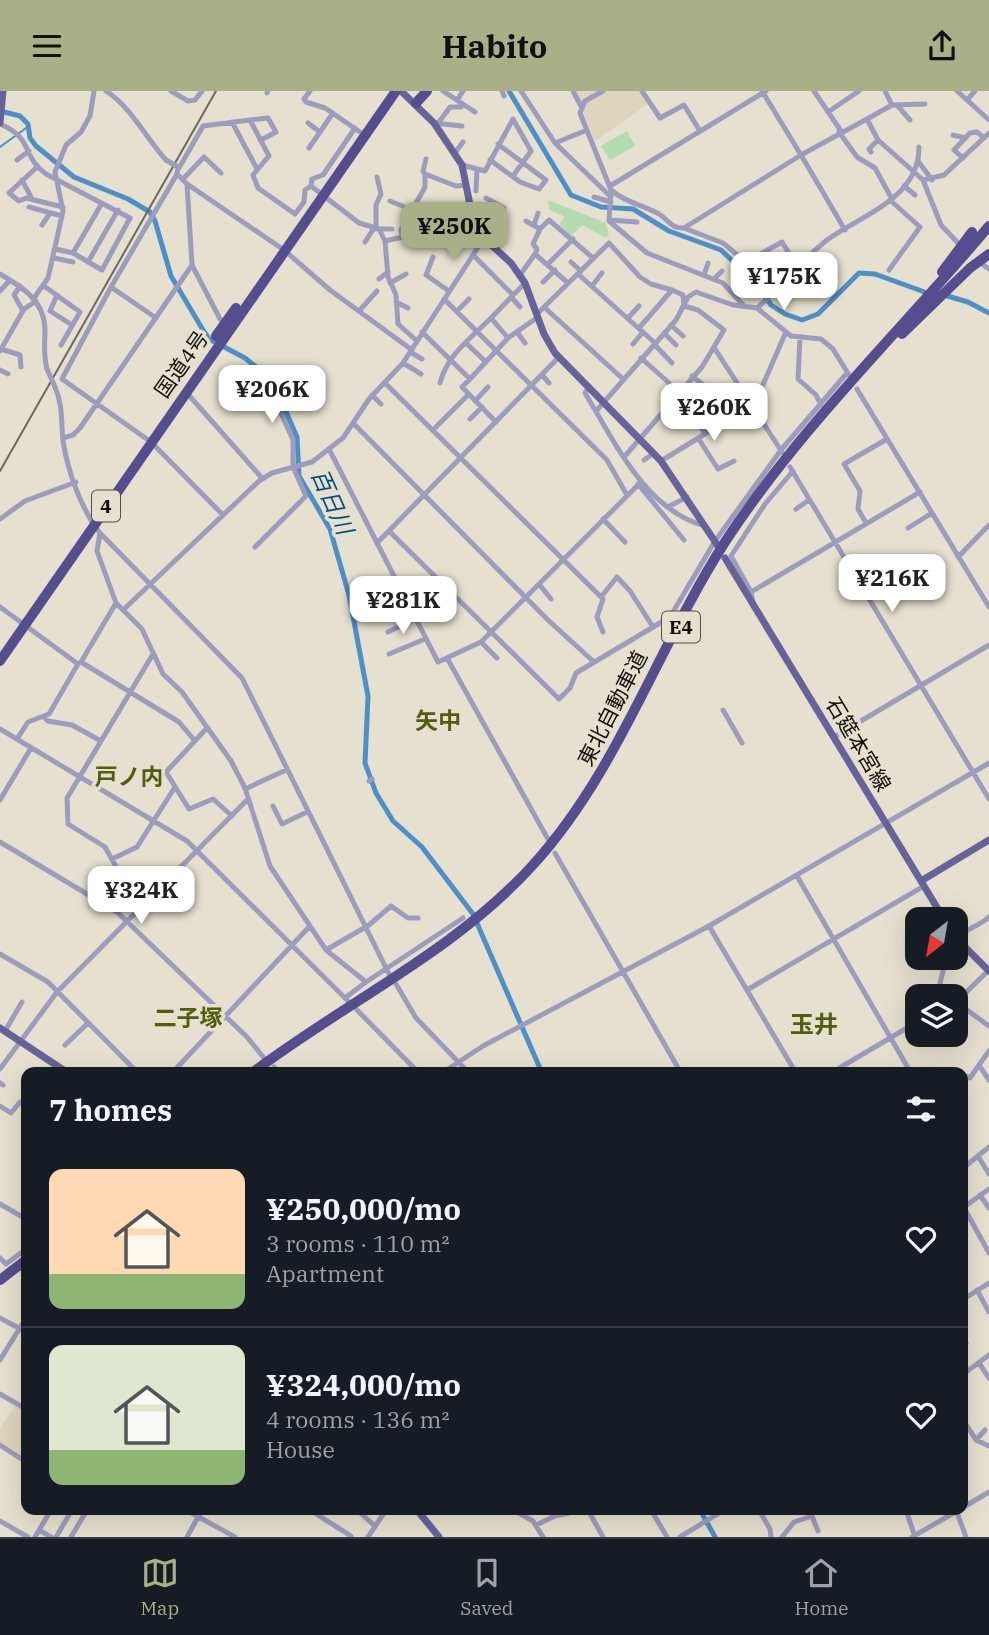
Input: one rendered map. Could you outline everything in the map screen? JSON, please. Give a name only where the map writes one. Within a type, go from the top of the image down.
[{"type":"highway","name":"国道4号","points":[[317,191],[383,105],[390,91]]},
{"type":"highway","name":"国道4号","points":[[0,653],[282,249],[358,130],[399,91]]},
{"type":"highway","points":[[416,103],[427,91]]},
{"type":"highway","points":[[940,288],[989,226]]},
{"type":"highway","points":[[940,288],[972,232]]},
{"type":"highway","points":[[940,288],[989,235]]},
{"type":"highway","name":"国道4号","points":[[149,441],[186,392],[225,323],[282,249]]},
{"type":"highway","points":[[940,288],[989,254]]},
{"type":"highway","name":"東北自動車道","points":[[269,1067],[472,923],[529,877],[582,812],[620,748],[694,603],[730,544],[795,456],[940,288]]},
{"type":"highway","name":"国道4号","points":[[0,661],[22,624]]},
{"type":"highway","name":"東北自動車道","points":[[261,1067],[472,923]]},
{"type":"highway","points":[[0,1280],[21,1264]]},
{"type":"highway","points":[[0,1286],[21,1270]]},
{"type":"main road","points":[[1,118],[3,91]]},
{"type":"main road","points":[[399,91],[436,123],[455,153],[462,165],[480,235],[520,275],[548,342],[559,357],[661,461],[716,543]]},
{"type":"main road","name":"石筵本宮線","points":[[725,558],[937,907]]},
{"type":"main road","points":[[922,883],[989,840]]},
{"type":"main road","points":[[968,950],[988,969]]},
{"type":"main road","points":[[2,1030],[55,1067]]},
{"type":"main road","points":[[421,1515],[439,1537]]},
{"type":"street","points":[[21,367],[20,355],[1,350],[23,311],[44,286],[54,258],[63,208],[56,169],[66,145],[87,123],[92,110],[94,91]]},
{"type":"street","points":[[106,91],[122,103],[136,126],[185,181],[282,249],[422,359]]},
{"type":"street","points":[[171,91],[188,101],[195,100],[202,91]]},
{"type":"street","points":[[310,91],[304,99],[306,102],[333,113],[358,130]]},
{"type":"street","points":[[443,91],[475,112]]},
{"type":"street","points":[[457,100],[463,91]]},
{"type":"street","points":[[521,91],[555,143],[611,195],[656,212],[674,227],[684,228],[723,243],[746,262],[782,242],[799,269]]},
{"type":"street","points":[[573,91],[581,106],[580,115],[611,195],[609,219]]},
{"type":"street","points":[[581,106],[603,91]]},
{"type":"street","points":[[642,91],[660,118],[682,104],[700,131]]},
{"type":"street","points":[[814,91],[857,157],[876,168],[892,200],[920,227],[889,270]]},
{"type":"street","points":[[828,112],[859,91]]},
{"type":"street","points":[[885,91],[910,120]]},
{"type":"street","points":[[957,91],[989,120]]},
{"type":"street","points":[[967,100],[975,91]]},
{"type":"street","points":[[594,197],[611,195],[700,131],[764,92],[845,230]]},
{"type":"street","points":[[684,228],[840,131],[895,105],[909,102],[925,104]]},
{"type":"street","points":[[436,123],[450,107],[461,107]]},
{"type":"street","points":[[309,148],[333,113]]},
{"type":"street","points":[[1,118],[20,134],[37,167],[56,180],[118,209],[131,221],[102,270],[73,253],[55,249]]},
{"type":"street","points":[[223,515],[149,441],[63,381],[61,375],[151,215],[166,197],[203,126],[268,118],[275,132],[261,140]]},
{"type":"street","points":[[462,165],[485,171],[513,119],[531,151],[513,176]]},
{"type":"street","points":[[866,119],[878,139],[923,180],[941,225],[960,245]]},
{"type":"street","points":[[250,120],[269,156],[252,178],[257,188],[292,213],[299,210],[304,202],[305,190],[317,191],[359,223],[376,229],[392,229]]},
{"type":"street","points":[[232,122],[257,169]]},
{"type":"street","points":[[308,123],[320,132]]},
{"type":"street","points":[[436,123],[462,127]]},
{"type":"street","points":[[555,143],[587,130]]},
{"type":"street","points":[[923,180],[944,175],[963,158],[987,136],[976,132],[965,138],[954,149],[963,158]]},
{"type":"street","points":[[953,135],[965,138]]},
{"type":"street","points":[[871,152],[869,149],[878,139]]},
{"type":"street","points":[[455,153],[463,142]]},
{"type":"street","points":[[490,160],[539,189],[546,180],[498,144]]},
{"type":"street","points":[[757,308],[826,241],[892,200],[914,173],[919,147]]},
{"type":"street","points":[[17,160],[29,151]]},
{"type":"street","points":[[221,173],[204,157],[185,181],[192,265],[220,319],[225,323]]},
{"type":"street","points":[[406,246],[401,230],[425,187],[426,159]]},
{"type":"street","points":[[918,159],[932,180]]},
{"type":"street","points":[[37,167],[9,194],[19,201],[32,199],[63,208]]},
{"type":"street","points":[[476,191],[477,169]]},
{"type":"street","points":[[425,174],[456,186],[466,185]]},
{"type":"street","points":[[377,177],[381,194],[376,205],[376,229],[384,241],[398,324],[417,341]]},
{"type":"street","points":[[22,180],[32,199]]},
{"type":"street","points":[[904,186],[915,195]]},
{"type":"street","points":[[123,611],[262,478],[316,459],[354,424],[372,395],[411,351],[473,255],[480,235],[495,224],[503,208],[486,198]]},
{"type":"street","points":[[390,201],[424,212]]},
{"type":"street","points":[[73,253],[102,203]]},
{"type":"street","points":[[29,207],[62,216]]},
{"type":"street","points":[[88,262],[118,209]]},
{"type":"street","points":[[42,225],[50,213]]},
{"type":"street","points":[[534,225],[538,213]]},
{"type":"street","points":[[424,232],[433,216],[480,235]]},
{"type":"street","points":[[609,219],[637,222]]},
{"type":"street","points":[[609,219],[647,254],[714,279],[732,291],[744,306]]},
{"type":"street","points":[[520,275],[535,254],[537,249],[533,244],[539,230],[549,220],[593,258]]},
{"type":"street","points":[[526,221],[539,230]]},
{"type":"street","points":[[365,242],[376,229]]},
{"type":"street","points":[[384,241],[402,237]]},
{"type":"street","points":[[548,264],[573,239]]},
{"type":"street","points":[[496,422],[462,387],[508,338],[538,316],[593,258],[611,243],[640,277],[651,284],[682,295],[684,306]]},
{"type":"street","points":[[535,254],[568,283]]},
{"type":"street","points":[[473,255],[520,307]]},
{"type":"street","points":[[433,257],[426,275],[449,292]]},
{"type":"street","points":[[54,258],[73,263]]},
{"type":"street","points":[[571,262],[592,286],[641,330],[672,363]]},
{"type":"street","points":[[704,275],[708,263]]},
{"type":"street","points":[[980,263],[989,269]]},
{"type":"street","points":[[63,438],[76,432],[192,265]]},
{"type":"street","points":[[543,282],[555,271]]},
{"type":"street","points":[[714,279],[722,271]]},
{"type":"street","points":[[379,279],[388,272]]},
{"type":"street","points":[[592,286],[602,273]]},
{"type":"street","points":[[0,274],[35,299],[44,316],[47,369],[60,401],[63,438],[92,522],[242,678],[388,972]]},
{"type":"street","points":[[390,283],[406,274]]},
{"type":"street","points":[[0,291],[10,280]]},
{"type":"street","points":[[440,383],[442,371],[450,359],[525,283]]},
{"type":"street","points":[[20,286],[14,295],[23,311]]},
{"type":"street","points":[[44,286],[79,309],[61,345]]},
{"type":"street","points":[[111,287],[156,318]]},
{"type":"street","points":[[732,291],[739,287],[744,293]]},
{"type":"street","points":[[633,344],[672,290]]},
{"type":"street","points":[[359,311],[377,291]]},
{"type":"street","points":[[773,295],[821,291]]},
{"type":"street","points":[[389,531],[559,699],[570,688],[576,673],[672,615],[716,543],[782,453],[849,375],[827,343],[817,338],[800,338],[785,334],[757,308],[696,292],[689,296],[671,325],[597,410]]},
{"type":"street","points":[[57,295],[50,311],[72,325]]},
{"type":"street","points":[[444,299],[607,460],[626,495]]},
{"type":"street","points":[[457,311],[469,299]]},
{"type":"street","points":[[396,302],[408,308]]},
{"type":"street","points":[[502,306],[508,313]]},
{"type":"street","points":[[628,318],[639,306]]},
{"type":"street","points":[[625,456],[715,349],[724,330],[713,325],[696,309],[684,306]]},
{"type":"street","points":[[544,307],[623,379]]},
{"type":"street","points":[[491,318],[508,338]]},
{"type":"street","points":[[671,325],[683,336]]},
{"type":"street","points":[[422,332],[470,379]]},
{"type":"street","points":[[517,332],[525,344]]},
{"type":"street","points":[[664,333],[676,345]]},
{"type":"street","points":[[661,461],[753,404],[785,334]]},
{"type":"street","points":[[800,338],[798,379],[816,395],[821,405]]},
{"type":"street","points":[[466,342],[486,362]]},
{"type":"street","points":[[715,349],[753,404],[782,453]]},
{"type":"street","points":[[377,543],[559,357]]},
{"type":"street","points":[[641,358],[677,394],[705,433]]},
{"type":"street","points":[[403,363],[421,374]]},
{"type":"street","points":[[0,370],[8,374]]},
{"type":"street","points":[[255,547],[306,496],[296,466],[293,440],[268,384],[257,375]]},
{"type":"street","points":[[542,375],[549,383]]},
{"type":"street","points":[[692,376],[705,384],[730,418]]},
{"type":"street","points":[[385,383],[601,597],[603,604],[597,617],[603,632]]},
{"type":"street","points":[[589,386],[585,393],[625,456],[639,484],[684,540]]},
{"type":"street","points":[[475,401],[488,387]]},
{"type":"street","points":[[857,389],[989,607]]},
{"type":"street","points":[[186,392],[262,478]]},
{"type":"street","points":[[433,431],[469,394]]},
{"type":"street","points":[[372,395],[381,404]]},
{"type":"street","points":[[470,419],[482,407]]},
{"type":"street","points":[[354,424],[527,595],[548,620],[594,662]]},
{"type":"street","points":[[698,438],[718,469],[734,461]]},
{"type":"street","points":[[866,523],[858,509],[860,491],[844,464],[887,439]]},
{"type":"street","points":[[329,449],[438,661],[481,642],[639,484]]},
{"type":"street","points":[[644,460],[654,453]]},
{"type":"street","points":[[753,603],[751,591],[731,556],[791,469],[816,516],[989,799]]},
{"type":"street","points":[[0,519],[25,501],[76,482]]},
{"type":"street","points":[[639,484],[682,518],[706,526]]},
{"type":"street","points":[[751,591],[920,492]]},
{"type":"street","points":[[668,507],[687,496]]},
{"type":"street","points":[[796,509],[809,501]]},
{"type":"street","points":[[908,528],[932,513]]},
{"type":"street","points":[[936,520],[943,515]]},
{"type":"street","points":[[603,519],[625,543]]},
{"type":"street","points":[[958,557],[989,525]]},
{"type":"street","points":[[100,533],[98,554],[116,603],[142,629],[163,674],[182,692],[245,789],[270,866],[326,950],[366,982]]},
{"type":"street","points":[[601,597],[617,577],[631,591],[653,628]]},
{"type":"street","points":[[539,584],[551,599]]},
{"type":"street","points":[[17,739],[28,722],[44,717],[56,701],[116,603]]},
{"type":"street","points":[[0,607],[79,662],[179,722],[195,741]]},
{"type":"street","points":[[388,632],[415,619]]},
{"type":"street","points":[[389,654],[425,639]]},
{"type":"street","points":[[481,642],[498,658]]},
{"type":"street","points":[[834,737],[989,645]]},
{"type":"street","points":[[147,902],[119,872],[104,846],[68,824],[67,797],[153,654]]},
{"type":"street","points":[[447,658],[549,841]]},
{"type":"street","points":[[723,710],[742,743]]},
{"type":"street","points":[[44,717],[47,721],[72,725],[101,741]]},
{"type":"street","points":[[207,728],[166,770],[190,810],[213,799],[232,816]]},
{"type":"street","points":[[0,729],[187,841],[346,999],[366,982],[472,923]]},
{"type":"street","points":[[0,800],[31,748]]},
{"type":"street","points":[[449,1067],[516,1028],[709,926],[989,763]]},
{"type":"street","points":[[245,789],[286,770]]},
{"type":"street","points":[[112,859],[137,847],[175,786]]},
{"type":"street","points":[[0,1069],[57,992],[248,799]]},
{"type":"street","points":[[273,806],[282,824],[307,812]]},
{"type":"street","points":[[0,842],[115,911],[247,1037],[264,1058]]},
{"type":"street","points":[[555,853],[678,1067]]},
{"type":"street","points":[[797,876],[908,1067]]},
{"type":"street","points":[[747,990],[922,883]]},
{"type":"street","points":[[326,950],[365,928],[390,906],[408,918],[418,918]]},
{"type":"street","points":[[968,927],[981,924],[989,917]]},
{"type":"street","points":[[709,926],[792,1067]]},
{"type":"street","points":[[177,1067],[222,1016],[309,927]]},
{"type":"street","points":[[0,954],[48,982],[132,1067]]},
{"type":"street","points":[[988,969],[956,1002],[989,1025]]},
{"type":"street","points":[[196,991],[203,984]]},
{"type":"street","points":[[396,984],[416,1018],[464,1067]]},
{"type":"street","points":[[2,1030],[22,1002]]},
{"type":"street","points":[[357,1010],[413,1067]]},
{"type":"street","points":[[65,1045],[88,1023]]},
{"type":"street","points":[[841,1067],[905,1029]]},
{"type":"street","points":[[968,1077],[970,1078],[989,1051]]},
{"type":"street","points":[[979,1065],[989,1080]]},
{"type":"street","points":[[0,1107],[12,1113],[21,1102]]},
{"type":"street","points":[[968,1162],[989,1147]]},
{"type":"street","points":[[978,1156],[989,1174]]},
{"type":"street","points":[[968,1202],[989,1189]]},
{"type":"street","points":[[980,1195],[989,1208]]},
{"type":"street","points":[[0,1204],[21,1216]]},
{"type":"street","points":[[968,1214],[989,1253]]},
{"type":"street","points":[[0,1269],[21,1253]]},
{"type":"street","points":[[0,1258],[6,1264]]},
{"type":"street","points":[[968,1296],[989,1283]]},
{"type":"street","points":[[977,1290],[989,1312]]},
{"type":"street","points":[[0,1318],[21,1330]]},
{"type":"street","points":[[0,1360],[21,1334]]},
{"type":"street","points":[[968,1371],[989,1355]]},
{"type":"street","points":[[979,1363],[989,1378]]},
{"type":"street","points":[[0,1394],[21,1406]]},
{"type":"street","points":[[968,1428],[975,1440],[989,1446]]},
{"type":"street","points":[[975,1440],[985,1430]]},
{"type":"street","points":[[0,1445],[21,1459]]},
{"type":"street","points":[[968,1505],[989,1492]]},
{"type":"street","points":[[35,1537],[48,1515]]},
{"type":"street","points":[[39,1530],[54,1537],[69,1515]]},
{"type":"street","points":[[71,1537],[82,1515]]},
{"type":"street","points":[[195,1515],[235,1537]]},
{"type":"street","points":[[318,1515],[352,1537]]},
{"type":"street","points":[[363,1515],[375,1526]]},
{"type":"street","points":[[368,1537],[383,1515]]},
{"type":"street","points":[[521,1515],[536,1525],[543,1537]]},
{"type":"street","points":[[536,1525],[561,1515]]},
{"type":"street","points":[[590,1515],[603,1537]]},
{"type":"street","points":[[654,1515],[667,1537]]},
{"type":"street","points":[[683,1536],[716,1515]]},
{"type":"street","points":[[762,1515],[770,1529],[771,1537]]},
{"type":"street","points":[[782,1537],[794,1522],[807,1515]]},
{"type":"street","points":[[812,1515],[818,1531]]},
{"type":"street","points":[[907,1515],[914,1537],[951,1515]]},
{"type":"street","points":[[960,1515],[966,1537]]},
{"type":"street","points":[[187,1537],[198,1517]]},
{"type":"street","points":[[0,1521],[18,1534],[28,1537]]},
{"type":"street","points":[[345,1537],[352,1537]]},
{"type":"shaded area","points":[[575,91],[640,91],[648,104],[595,141]]},
{"type":"shaded area","points":[[15,1406],[21,1410],[21,1458],[0,1444],[0,1428]]},
{"type":"green space","points":[[627,131],[635,146],[610,160],[601,146]]},
{"type":"green space","points":[[548,200],[606,223],[609,236],[604,237],[582,225],[571,236],[559,224],[565,217],[549,209]]},
{"type":"waterway","points":[[509,91],[571,195],[601,207],[633,209],[669,231],[721,250],[756,283],[771,305],[785,314],[802,320],[818,314],[859,273],[875,274],[930,294]]},
{"type":"waterway","name":"百日川","points":[[0,111],[20,116],[28,124],[30,138],[36,146],[74,177],[128,199],[150,212],[171,276],[209,339],[245,358],[272,380],[297,437],[299,476],[330,529],[349,595],[368,696],[365,763],[376,793],[393,821],[422,847],[473,914],[539,1067]]},
{"type":"waterway","points":[[0,147],[29,126]]},
{"type":"waterway","points":[[944,295],[968,302],[989,313]]},
{"type":"waterway","name":"百日川","points":[[703,1515],[715,1537]]},
{"type":"railway","points":[[0,471],[216,91]]},
{"type":"district","name":"矢中","points":[[438,720]]},
{"type":"district","name":"戸ノ内","points":[[129,776]]},
{"type":"district","name":"二子塚","points":[[188,1017]]},
{"type":"district","name":"玉井","points":[[814,1024]]}]
